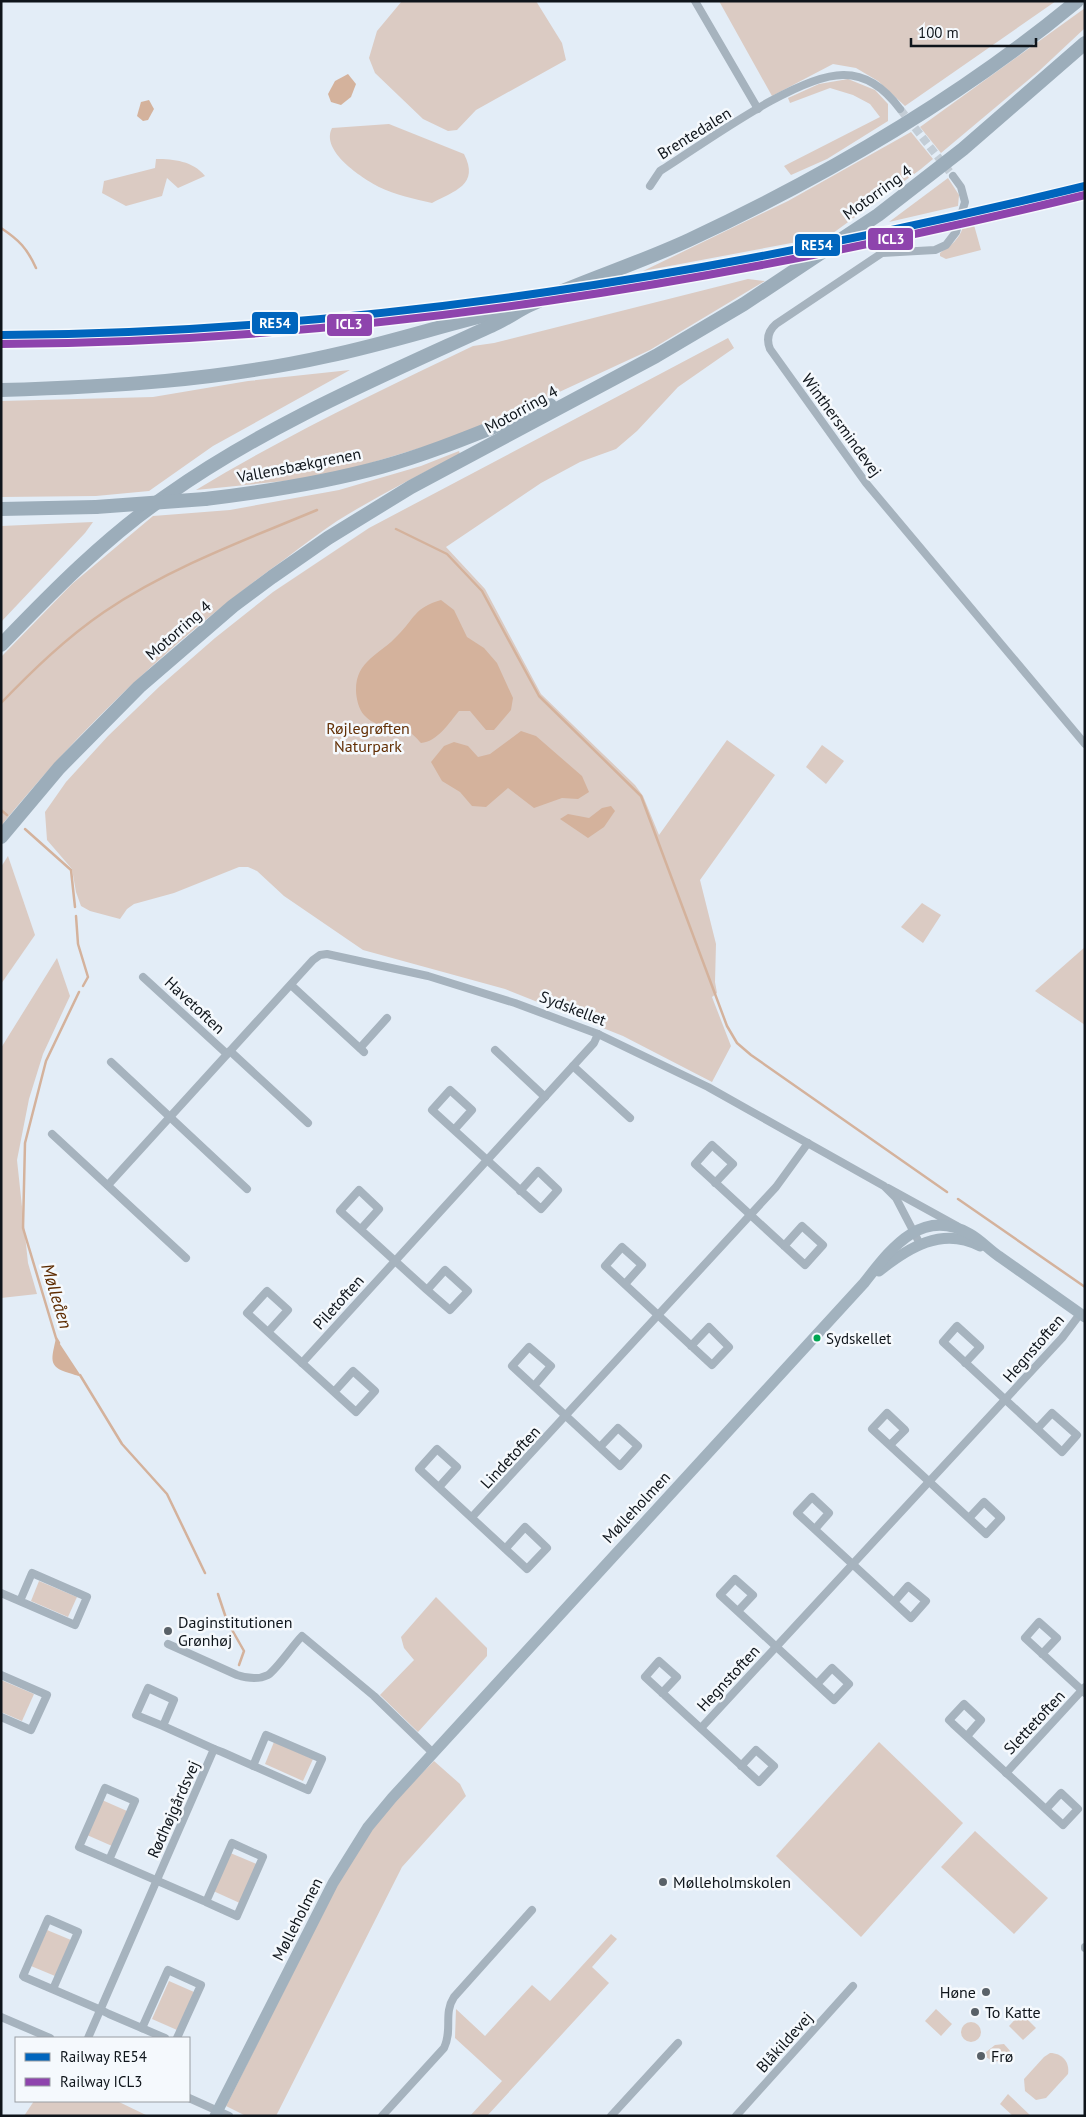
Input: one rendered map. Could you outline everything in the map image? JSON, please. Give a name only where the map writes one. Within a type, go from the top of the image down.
[{"type":"highway","points":[[1,645],[37,607],[114,537],[165,496],[260,437],[329,401],[495,324],[530,305],[687,241],[844,160],[920,114],[986,70],[1077,1]]},
{"type":"highway","name":"Motorring 4","points":[[1,837],[59,768],[103,722],[173,656],[233,606],[280,571],[371,510],[656,356],[744,304],[878,215],[963,149],[1085,43]]},
{"type":"highway","points":[[1,390],[129,384],[257,369],[328,356],[488,314],[530,305]]},
{"type":"highway","name":"Vallensbækgrenen","points":[[1,509],[96,506],[205,499],[271,491],[382,466],[440,448],[590,390]]},
{"type":"street","points":[[696,1],[758,109]]},
{"type":"street","name":"Brentedalen","points":[[650,186],[660,171],[758,109],[809,82],[828,76],[845,74],[862,78],[877,85],[890,96],[900,109]]},
{"type":"street","name":"Winthersmindevej","points":[[953,176],[961,188],[965,202],[952,239],[935,250],[882,253],[776,324],[768,335],[768,342],[770,349],[866,483],[1085,744]]},
{"type":"street","name":"Sydskellet","points":[[314,960],[320,955],[327,954],[428,976],[515,1003],[598,1034],[692,1079],[884,1186],[902,1194],[952,1222],[981,1241],[997,1255]]},
{"type":"street","name":"Havetoften","points":[[108,1185],[314,960]]},
{"type":"street","name":"Havetoften","points":[[143,977],[308,1124]]},
{"type":"street","points":[[291,985],[362,1050],[387,1018]]},
{"type":"street","name":"Piletoften","points":[[302,1363],[594,1043],[598,1034]]},
{"type":"street","points":[[495,1050],[545,1096]]},
{"type":"street","points":[[111,1062],[247,1188]]},
{"type":"street","points":[[573,1066],[630,1118]]},
{"type":"street","points":[[454,1130],[472,1110],[450,1090],[432,1110],[520,1191],[541,1209],[558,1190],[538,1171],[520,1191]]},
{"type":"street","points":[[52,1134],[186,1258]]},
{"type":"street","name":"Lindetoften","points":[[472,1517],[776,1187],[808,1143]]},
{"type":"street","points":[[715,1183],[733,1164],[712,1145],[695,1164],[715,1183],[784,1246],[805,1265],[823,1245],[802,1226],[784,1246]]},
{"type":"street","name":"Sydskellet","points":[[884,1186],[896,1198],[920,1244],[939,1239],[964,1240],[977,1244],[997,1255],[1083,1315]]},
{"type":"street","points":[[361,1229],[379,1209],[359,1190],[340,1211],[450,1310],[468,1291],[445,1270],[428,1290]]},
{"type":"street","name":"Sydskellet","points":[[914,1232],[936,1226],[960,1229]]},
{"type":"street","name":"Mølleholmen","points":[[216,2113],[333,1883],[352,1851],[392,1798],[864,1283],[893,1247],[914,1232]]},
{"type":"street","name":"Mølleholmen","points":[[864,1283],[899,1255],[920,1244]]},
{"type":"street","points":[[624,1284],[642,1264],[622,1247],[605,1266],[624,1284],[712,1366],[729,1347],[709,1327],[691,1346]]},
{"type":"street","name":"Piletoften","points":[[268,1332],[288,1310],[267,1291],[247,1313],[356,1412],[375,1391],[353,1371],[334,1392]]},
{"type":"street","name":"Hegnstoften","points":[[700,1728],[1083,1315]]},
{"type":"street","name":"Hegnstoften","points":[[965,1363],[980,1347],[958,1326],[943,1342],[965,1363],[1005,1400],[1062,1452],[1077,1436],[1052,1413],[1037,1429]]},
{"type":"street","points":[[534,1386],[551,1366],[529,1346],[512,1366],[620,1466],[638,1446],[618,1428],[600,1447]]},
{"type":"street","points":[[890,1446],[969,1518]]},
{"type":"street","name":"Lindetoften","points":[[439,1487],[457,1467],[437,1449],[419,1469],[527,1569],[547,1548],[525,1527],[506,1548]]},
{"type":"street","points":[[814,1529],[894,1602]]},
{"type":"street","points":[[1,1593],[75,1625],[87,1597],[32,1573],[20,1601]]},
{"type":"street","name":"Hegnstoften","points":[[738,1611],[817,1684]]},
{"type":"street","points":[[168,1644],[237,1675],[246,1678],[257,1678],[268,1674],[302,1636],[374,1696],[433,1753]]},
{"type":"street","name":"Slettetoften","points":[[1006,1773],[1084,1690],[1042,1654]]},
{"type":"street","points":[[1,1675],[47,1695],[31,1730],[1,1717]]},
{"type":"street","name":"Rødhøjgårdsvej","points":[[163,1726],[174,1700],[148,1688],[136,1715],[308,1790],[322,1759],[266,1735],[253,1766]]},
{"type":"street","name":"Hegnstoften","points":[[662,1693],[741,1766]]},
{"type":"street","name":"Slettetoften","points":[[967,1736],[1046,1809]]},
{"type":"street","name":"Rødhøjgårdsvej","points":[[88,2037],[214,1749]]},
{"type":"street","name":"Rødhøjgårdsvej","points":[[109,1860],[135,1801],[105,1788],[79,1847],[237,1916],[263,1856],[232,1843],[206,1902]]},
{"type":"street","points":[[382,2116],[444,2048],[449,2036],[447,2012],[454,1997],[532,1910]]},
{"type":"street","points":[[53,1989],[78,1932],[48,1919],[23,1976],[163,2037]]},
{"type":"street","points":[[142,2028],[168,1970],[201,1985],[177,2037]]},
{"type":"street","name":"Blåkildevej","points":[[736,2116],[853,1986]]},
{"type":"street","points":[[1,2017],[48,2037]]},
{"type":"street","points":[[610,2116],[678,2043]]},
{"type":"street","points":[[190,2099],[216,2113],[228,2116]]},
{"type":"green space","points":[[402,1],[536,1],[562,43],[566,60],[476,110],[457,130],[448,131],[423,119],[375,73],[369,58],[377,31]]},
{"type":"green space","points":[[719,1],[1056,1],[905,106],[878,81],[856,68],[833,64],[772,96]]},
{"type":"green space","points":[[1085,8],[1085,28],[1039,71],[941,153],[920,127]]},
{"type":"green space","points":[[848,79],[875,90],[888,104],[888,121],[827,159],[791,175],[784,166],[880,117],[870,104],[853,95],[830,88],[790,103],[788,98],[819,84]]},
{"type":"green space","points":[[389,124],[464,154],[469,173],[467,180],[456,190],[432,203],[398,195],[379,187],[353,170],[337,154],[332,146],[330,137],[332,128]]},
{"type":"green space","points":[[911,132],[933,159],[829,236],[643,271],[788,201]]},
{"type":"green space","points":[[156,159],[176,160],[189,164],[205,176],[178,188],[167,178],[162,196],[126,206],[102,193],[104,181],[155,168]]},
{"type":"green space","points":[[948,178],[959,195],[958,206],[889,222]]},
{"type":"green space","points":[[974,225],[981,250],[946,259],[940,256],[940,253],[957,239],[963,227]]},
{"type":"green space","points":[[748,279],[765,281],[650,350],[473,432],[324,477],[196,490],[298,433],[473,346],[494,343]]},
{"type":"green space","name":"Røjlegrøften Naturpark","points":[[728,338],[734,348],[678,387],[637,431],[616,449],[580,462],[541,483],[446,547],[485,589],[541,694],[635,785],[643,796],[659,835],[727,740],[775,775],[700,880],[716,944],[715,982],[717,993],[712,997],[731,1046],[712,1082],[623,1036],[505,989],[363,950],[284,896],[257,871],[248,867],[239,867],[174,893],[134,904],[127,909],[120,919],[90,911],[81,906],[76,892],[72,869],[47,840],[45,812],[66,782],[108,736],[160,686],[215,638],[273,592],[369,528]]},
{"type":"green space","points":[[350,370],[213,446],[149,491],[96,496],[1,497],[1,401],[153,397],[248,381]]},
{"type":"green space","points":[[459,451],[460,454],[383,494],[337,521],[245,588],[207,619],[170,650],[99,717],[65,752],[1,826],[1,657],[72,584],[153,516],[230,510],[339,490],[421,466]]},
{"type":"green space","points":[[93,522],[85,533],[1,622],[1,526]]},
{"type":"green space","points":[[822,745],[844,761],[826,784],[806,767]]},
{"type":"green space","points":[[8,856],[35,935],[1,984],[1,867]]},
{"type":"green space","points":[[922,903],[941,915],[923,943],[901,927]]},
{"type":"green space","points":[[1085,947],[1085,1025],[1035,991]]},
{"type":"green space","points":[[57,958],[70,996],[43,1054],[29,1099],[17,1160],[28,1263],[37,1294],[1,1298],[1,1048]]},
{"type":"green space","points":[[39,1581],[77,1597],[68,1617],[31,1601]]},
{"type":"green space","points":[[436,1597],[487,1648],[487,1656],[418,1732],[380,1695],[414,1660],[404,1648],[401,1637]]},
{"type":"green space","points":[[1,1680],[34,1694],[22,1721],[1,1712]]},
{"type":"green space","points":[[274,1742],[313,1759],[303,1781],[265,1764]]},
{"type":"green space","points":[[879,1742],[963,1823],[861,1937],[776,1856]]},
{"type":"green space","points":[[434,1761],[460,1784],[466,1796],[402,1867],[276,2116],[246,2116],[226,2106],[336,1887],[360,1845],[398,1797]]},
{"type":"green space","points":[[102,1800],[127,1811],[112,1846],[87,1835]]},
{"type":"green space","points":[[975,1831],[1048,1898],[1014,1934],[941,1867]]},
{"type":"green space","points":[[228,1852],[259,1865],[242,1904],[211,1890]]},
{"type":"green space","points":[[47,1930],[71,1940],[55,1976],[31,1966]]},
{"type":"green space","points":[[611,1934],[617,1939],[592,1967],[609,1983],[487,2116],[470,2116],[502,2081],[455,2038],[456,2009],[485,2036],[532,1985],[550,2001]]},
{"type":"green space","points":[[169,1981],[194,1992],[177,2030],[152,2019]]},
{"type":"green space","points":[[936,2009],[952,2024],[941,2036],[925,2021]]},
{"type":"green space","points":[[1021,2013],[1036,2028],[1023,2040],[1009,2026]]},
{"type":"green space","points":[[971,2022],[978,2025],[981,2032],[978,2039],[971,2042],[964,2039],[961,2032],[964,2025]]},
{"type":"green space","points":[[1004,2044],[1012,2053],[1008,2059],[994,2062],[986,2057],[986,2052],[995,2045]]},
{"type":"green space","points":[[1050,2053],[1061,2056],[1064,2059],[1068,2066],[1068,2074],[1046,2098],[1036,2100],[1025,2091],[1024,2079]]},
{"type":"green space","points":[[1008,2094],[1031,2116],[1013,2116],[1000,2104]]},
{"type":"green space","points":[[33,2102],[119,2102],[148,2116],[24,2116]]},
{"type":"shaded area","points":[[348,74],[356,84],[351,97],[341,105],[331,102],[328,94],[335,81]]},
{"type":"shaded area","points":[[149,100],[154,109],[148,120],[143,121],[137,116],[141,102]]},
{"type":"shaded area","points":[[441,600],[454,610],[467,637],[484,648],[497,663],[513,698],[511,710],[494,730],[486,730],[470,711],[459,711],[437,736],[421,743],[408,732],[379,724],[364,715],[357,700],[357,680],[360,672],[370,659],[391,642],[420,610]]},
{"type":"shaded area","points":[[521,731],[536,736],[582,776],[589,792],[578,799],[562,798],[534,808],[508,788],[486,807],[472,806],[460,792],[442,781],[431,762],[444,746],[454,742],[468,746],[478,757],[490,754]]},
{"type":"shaded area","points":[[611,806],[615,811],[604,827],[588,838],[560,819],[568,814],[589,818],[602,808]]},
{"type":"shaded area","points":[[56,1338],[81,1376],[62,1371],[54,1365],[53,1356]]},
{"type":"waterway","points":[[1,228],[22,245],[36,268]]},
{"type":"waterway","points":[[1,703],[63,644],[90,622],[129,596],[181,568],[317,510]]},
{"type":"waterway","points":[[396,529],[447,554],[482,591],[539,696],[641,796],[727,1026],[737,1043],[751,1055],[947,1192]]},
{"type":"waterway","points":[[1,810],[7,815]]},
{"type":"waterway","points":[[25,829],[71,870],[75,907]]},
{"type":"waterway","points":[[76,916],[78,944],[88,977],[83,986]]},
{"type":"waterway","name":"Mølleåen","points":[[59,1343],[23,1228],[25,1143],[46,1061],[79,992]]},
{"type":"waterway","points":[[958,1199],[1085,1287]]},
{"type":"waterway","name":"Mølleåen","points":[[80,1375],[122,1444],[167,1494],[205,1573]]},
{"type":"waterway","points":[[218,1594],[227,1621],[244,1651],[239,1665]]},
{"type":"tunnel","points":[[900,109],[953,176]]},
{"type":"rail line","name":"RE54","points":[[1,335],[138,332],[275,323],[411,310],[547,292],[683,270],[817,245],[952,217],[1085,186]]},
{"type":"rail line","name":"ICL3","points":[[1,344],[138,341],[275,332],[411,319],[547,301],[683,279],[817,254],[952,226],[1085,195]]},
{"type":"place","name":"Sydskellet","points":[[817,1338]]},
{"type":"place","name":"Daginstitutionen Grønhøj","points":[[168,1631]]},
{"type":"place","name":"Mølleholmskolen","points":[[663,1882]]},
{"type":"place","name":"Høne","points":[[986,1992]]},
{"type":"place","name":"To Katte","points":[[975,2012]]},
{"type":"place","name":"Frø","points":[[981,2056]]}]
